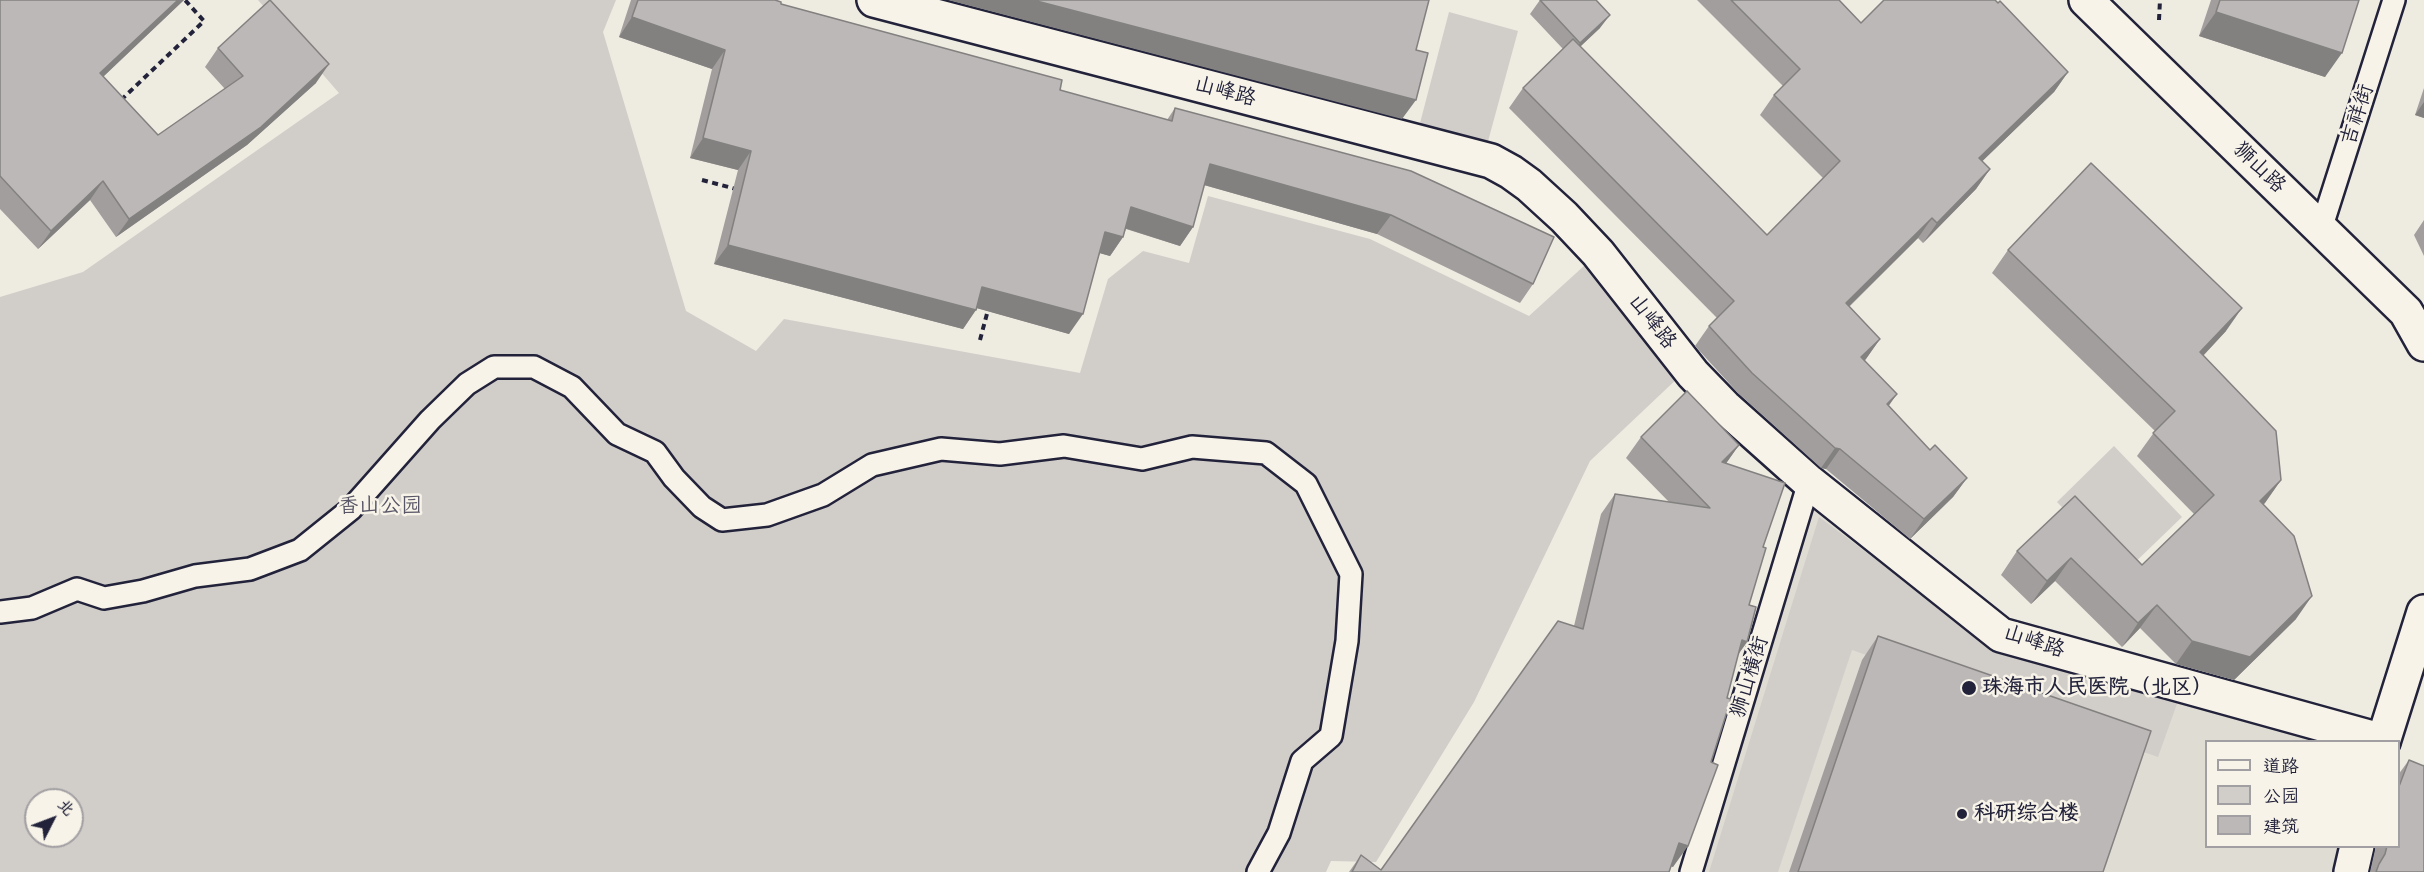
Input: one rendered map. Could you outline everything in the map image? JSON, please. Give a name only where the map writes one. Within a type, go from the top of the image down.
[{"type":"street","name":"山峰路","points":[[874,0],[1491,161],[1529,185],[1564,217],[1598,253],[1693,374],[1725,407],[1809,482],[2001,634],[2379,740]]},
{"type":"street","name":"狮山路","points":[[2086,0],[2406,312],[2424,344]]},
{"type":"street","points":[[2383,740],[2424,612]]},
{"type":"street","points":[[2351,872],[2357,848]]},
{"type":"lane","name":"吉祥街","points":[[2321,229],[2394,0]]},
{"type":"lane","points":[[0,612],[32,608],[77,589],[104,598],[143,591],[195,576],[250,569],[300,550],[351,509],[430,420],[467,384],[494,367],[534,367],[572,387],[617,434],[655,452],[674,478],[702,507],[722,520],[767,515],[823,495],[872,465],[941,448],[1000,454],[1064,446],[1142,459],[1192,447],[1266,453],[1306,484],[1351,574],[1347,641],[1331,736],[1302,760],[1280,833],[1258,872]]},
{"type":"lane","name":"狮山橫街","points":[[1691,872],[1809,482]]},
{"type":"path","points":[[121,100],[204,21],[185,0]]},
{"type":"path","points":[[113,92],[128,108]]},
{"type":"path","points":[[702,180],[736,189]]},
{"type":"path","points":[[980,340],[989,305]]},
{"type":"shaded area","name":"珠海市人民医院（北区）","points":[[1809,483],[2001,635],[2377,740],[2205,740],[2205,848],[2356,848],[2350,872],[1691,872]]},
{"type":"green space","name":"香山公园","points":[[258,0],[616,0],[603,32],[686,311],[756,351],[784,319],[1080,373],[1108,279],[1143,251],[1189,263],[1208,196],[1370,239],[1529,316],[1585,265],[1681,375],[1590,461],[1474,702],[1376,862],[1331,861],[1326,872],[0,872],[0,297],[83,272],[339,93]]},
{"type":"green space","points":[[1449,12],[1518,31],[1487,145],[1419,127]]},
{"type":"green space","points":[[2114,446],[2182,517],[2125,572],[2057,502]]},
{"type":"green space","points":[[1819,517],[1997,650],[2178,701],[2158,757],[1852,650],[1778,872],[1709,872]]},
{"type":"building","points":[[0,0],[178,0],[100,73],[158,135],[243,76],[218,48],[270,0],[329,64],[261,127],[129,219],[103,181],[51,231],[0,176]]},
{"type":"building","points":[[638,0],[775,0],[781,4],[1062,80],[1060,90],[1172,121],[1175,108],[1411,171],[1554,237],[1533,284],[1391,215],[1210,164],[1193,227],[1131,207],[1123,237],[1105,232],[1083,314],[982,287],[976,310],[728,245],[751,151],[703,138],[725,50],[632,17]]},
{"type":"building","points":[[1033,0],[1429,0],[1416,50],[1428,53],[1416,100]]},
{"type":"building","points":[[1540,0],[1596,0],[1610,15],[1580,43]]},
{"type":"building","points":[[1731,0],[1839,0],[1861,23],[1884,0],[1995,0],[1998,3],[2000,1],[2068,72],[1979,158],[1990,169],[1937,223],[1932,218],[1846,303],[1880,339],[1861,357],[1897,394],[1887,404],[1930,450],[1935,445],[1967,478],[1924,519],[1840,449],[1835,448],[1752,373],[1709,326],[1734,301],[1523,88],[1573,39],[1767,235],[1840,161],[1774,95],[1800,69]]},
{"type":"building","points":[[2220,0],[2359,0],[2342,53],[2216,12]]},
{"type":"building","points":[[2091,163],[2242,308],[2200,352],[2276,431],[2281,480],[2260,501],[2294,536],[2312,596],[2250,657],[2192,641],[2157,605],[2138,623],[2071,558],[2047,581],[2017,551],[2075,496],[2142,565],[2214,495],[2153,433],[2175,411],[2008,250]]},
{"type":"building","points":[[1687,391],[1739,445],[1722,462],[1785,483],[1763,547],[1766,548],[1749,605],[1756,607],[1747,642],[1742,640],[1727,698],[1731,699],[1711,762],[1718,765],[1688,846],[1679,843],[1669,872],[1352,872],[1361,855],[1381,870],[1558,621],[1583,629],[1615,494],[1710,508],[1641,437]]},
{"type":"building","name":"科研综合楼","points":[[1878,636],[2151,731],[2103,872],[1798,872]]},
{"type":"building","points":[[2409,760],[2424,766],[2424,872],[2376,872],[2386,848],[2400,848],[2400,784]]},
{"type":"place","name":"珠海市人民医院（北区）","points":[[1969,688]]},
{"type":"place","name":"科研综合楼","points":[[1962,814]]}]
